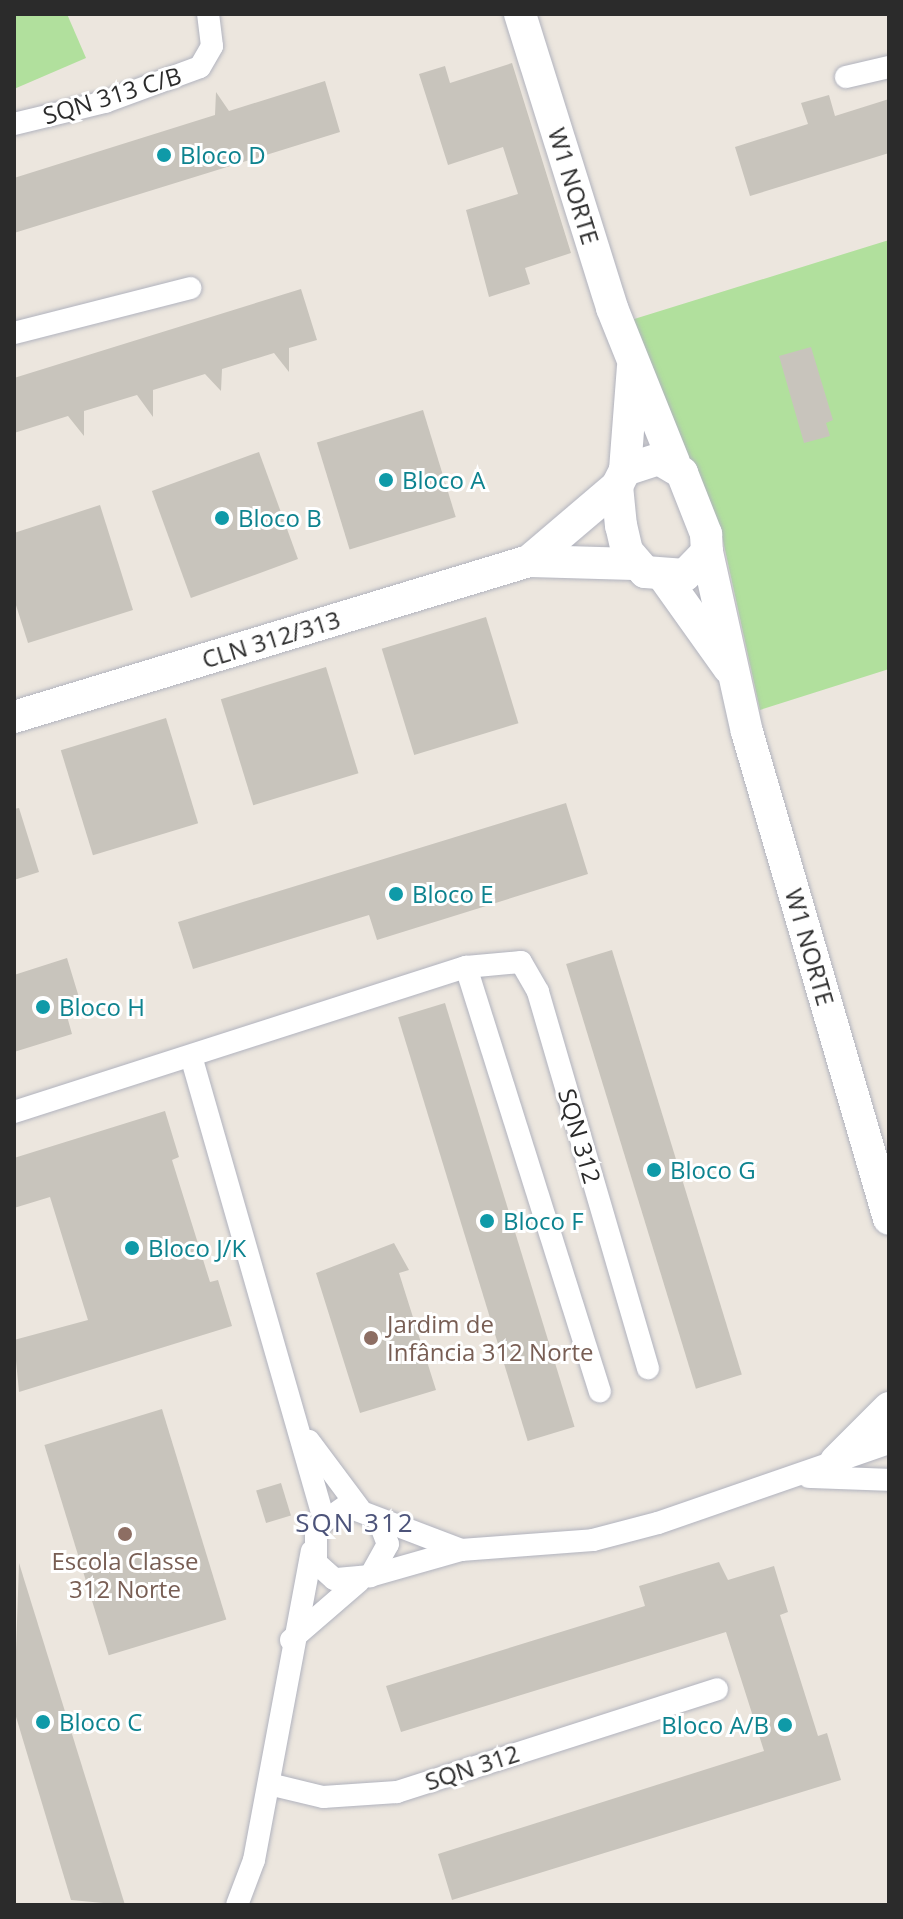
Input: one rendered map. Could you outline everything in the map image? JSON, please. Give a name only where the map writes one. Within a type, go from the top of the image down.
[{"type":"street","name":"SQN 313 C/B","points":[[14,124],[105,102],[200,67],[212,46],[208,14]]},
{"type":"street","name":"W1 NORTE","points":[[520,14],[634,356],[674,462],[693,492],[733,674],[889,1219]]},
{"type":"street","points":[[846,77],[889,67]]},
{"type":"street","points":[[14,333],[190,288]]},
{"type":"street","name":"W1 NORTE","points":[[634,356],[621,478],[635,564]]},
{"type":"street","points":[[621,478],[674,462]]},
{"type":"street","name":"CLN 312/313","points":[[529,561],[621,478]]},
{"type":"street","points":[[635,564],[664,577],[698,568],[707,552]]},
{"type":"street","name":"CLN 312/313","points":[[14,717],[529,561],[635,564]]},
{"type":"street","name":"W1 NORTE","points":[[664,577],[733,674]]},
{"type":"street","name":"SQN 312","points":[[14,1112],[466,967],[509,960],[533,977],[648,1368]]},
{"type":"street","points":[[466,967],[600,1391]]},
{"type":"street","points":[[191,1056],[302,1430],[323,1517],[291,1640],[269,1784],[237,1905]]},
{"type":"street","points":[[836,1461],[889,1408]]},
{"type":"street","points":[[302,1430],[359,1508],[379,1521],[461,1550]]},
{"type":"street","points":[[312,1551],[334,1579],[364,1579],[461,1550],[593,1540],[808,1477],[836,1461],[889,1443]]},
{"type":"street","points":[[808,1477],[889,1480]]},
{"type":"street","points":[[323,1517],[359,1508]]},
{"type":"street","points":[[291,1640],[364,1579],[388,1544],[379,1521]]},
{"type":"street","name":"SQN 312","points":[[269,1784],[323,1797],[397,1792],[717,1689]]},
{"type":"green space","points":[[14,14],[67,14],[86,58],[14,89]]},
{"type":"green space","points":[[889,240],[889,669],[760,710],[722,536],[631,320]]},
{"type":"building","points":[[512,63],[571,253],[525,268],[530,284],[489,297],[466,210],[518,194],[503,147],[448,165],[419,74],[445,66],[450,83]]},
{"type":"building","name":"Bloco D","points":[[325,81],[340,132],[14,233],[14,178],[215,115],[216,92],[229,111]]},
{"type":"building","points":[[829,95],[835,116],[889,99],[889,153],[750,196],[735,147],[808,124],[801,103]]},
{"type":"building","points":[[301,289],[317,340],[289,348],[289,372],[274,353],[222,369],[221,391],[205,374],[153,390],[153,417],[137,395],[84,411],[84,436],[68,416],[14,433],[14,378]]},
{"type":"building","points":[[811,347],[833,420],[826,423],[830,436],[804,443],[779,356]]},
{"type":"building","name":"Bloco A","points":[[423,410],[456,517],[350,550],[317,442]]},
{"type":"building","name":"Bloco B","points":[[259,452],[298,559],[191,598],[152,491]]},
{"type":"building","points":[[100,505],[133,610],[28,643],[14,599],[14,533]]},
{"type":"building","points":[[486,617],[518,723],[414,755],[382,649]]},
{"type":"building","points":[[326,667],[358,773],[253,805],[221,699]]},
{"type":"building","points":[[166,718],[198,823],[93,855],[61,750]]},
{"type":"building","name":"Bloco E","points":[[566,803],[588,874],[377,940],[369,915],[193,969],[178,922]]},
{"type":"building","points":[[19,808],[39,872],[14,880],[14,809]]},
{"type":"building","name":"Bloco G","points":[[612,950],[742,1375],[696,1389],[566,964]]},
{"type":"building","name":"Bloco H","points":[[67,958],[81,1004],[65,1009],[72,1034],[14,1052],[14,975]]},
{"type":"building","name":"Bloco F","points":[[445,1003],[575,1427],[528,1441],[398,1017]]},
{"type":"building","name":"Bloco J/K","points":[[165,1111],[179,1157],[172,1160],[210,1282],[218,1280],[232,1326],[19,1392],[14,1340],[88,1320],[50,1197],[14,1208],[14,1158]]},
{"type":"building","name":"Jardim de Infância 312 Norte","points":[[394,1243],[409,1270],[399,1273],[436,1390],[360,1413],[316,1273]]},
{"type":"building","name":"Escola Classe 312 Norte","points":[[162,1409],[226,1619],[109,1655],[44,1445]]},
{"type":"building","points":[[281,1483],[291,1516],[266,1523],[256,1491]]},
{"type":"building","name":"Bloco A/B","points":[[719,1562],[728,1580],[774,1566],[788,1612],[780,1615],[818,1736],[827,1733],[841,1780],[452,1900],[438,1854],[764,1751],[726,1632],[401,1732],[386,1686],[645,1606],[639,1586]]},
{"type":"building","name":"Bloco C","points":[[19,1563],[125,1905],[71,1900],[14,1710]]},
{"type":"place","name":"Bloco D","points":[[164,155]]},
{"type":"place","name":"Bloco A","points":[[386,480]]},
{"type":"place","name":"Bloco B","points":[[222,518]]},
{"type":"place","name":"Bloco E","points":[[396,894]]},
{"type":"place","name":"Bloco H","points":[[43,1007]]},
{"type":"place","name":"Bloco G","points":[[654,1170]]},
{"type":"place","name":"Bloco F","points":[[487,1221]]},
{"type":"place","name":"Bloco J/K","points":[[132,1248]]},
{"type":"place","name":"Jardim de Infância 312 Norte","points":[[371,1338]]},
{"type":"place","name":"Escola Classe 312 Norte","points":[[125,1534]]},
{"type":"place","name":"Bloco C","points":[[43,1722]]},
{"type":"place","name":"Bloco A/B","points":[[785,1725]]},
{"type":"district","name":"SQN 312","points":[[355,1523]]}]
